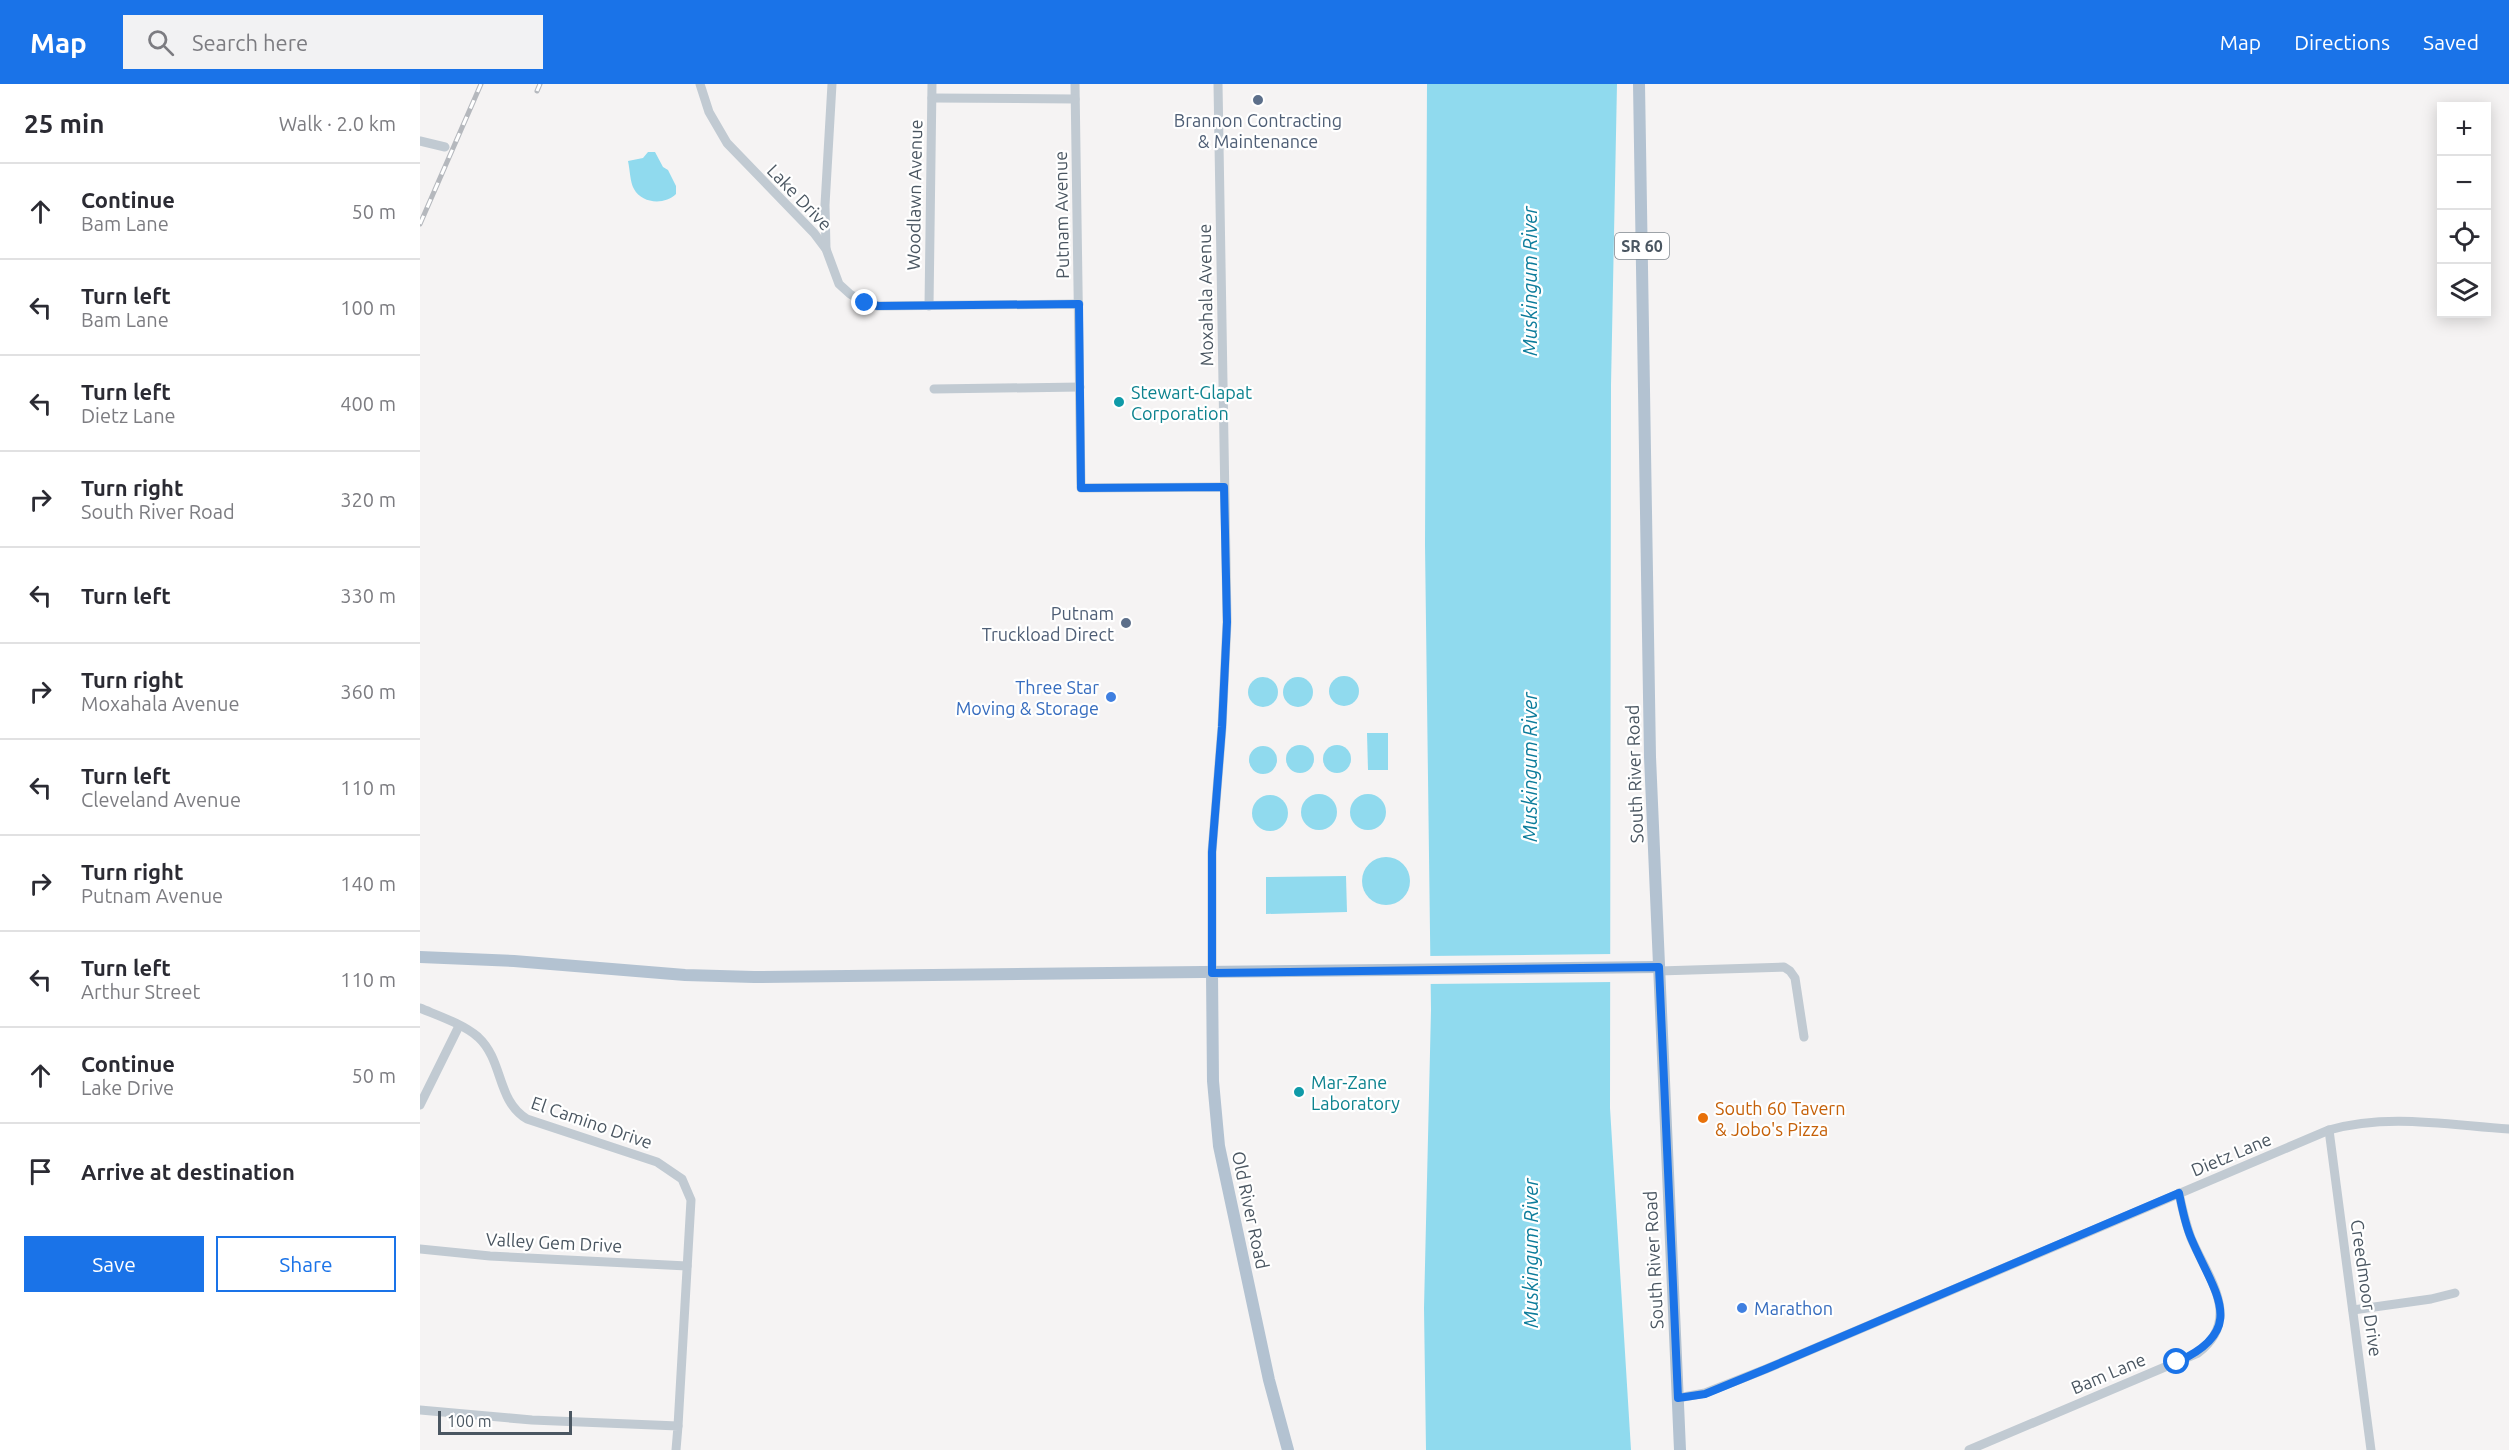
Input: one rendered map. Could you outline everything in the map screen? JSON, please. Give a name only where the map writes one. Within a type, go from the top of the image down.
[{"type":"main road","name":"South River Road","points":[[1639,84],[1650,757],[1680,1450]]},
{"type":"main road","points":[[420,957],[514,961],[685,975],[754,977],[1659,969]]},
{"type":"main road","name":"Old River Road","points":[[1212,973],[1213,1081],[1219,1146],[1269,1380],[1288,1450]]},
{"type":"street","name":"Lake Drive","points":[[700,84],[709,112],[727,142],[826,249],[839,284],[865,303],[878,306],[1079,304]]},
{"type":"street","points":[[826,249],[825,205],[832,84]]},
{"type":"street","name":"Woodlawn Avenue","points":[[929,306],[932,84]]},
{"type":"street","name":"Putnam Avenue","points":[[1075,84],[1081,488],[1224,487]]},
{"type":"street","name":"Moxahala Avenue","points":[[1212,973],[1212,852],[1222,727],[1227,622],[1218,84]]},
{"type":"street","points":[[932,98],[1075,99]]},
{"type":"street","points":[[420,141],[445,147]]},
{"type":"street","points":[[934,389],[1080,387]]},
{"type":"street","points":[[1659,969],[1784,967],[1795,978],[1804,1037]]},
{"type":"street","name":"El Camino Drive","points":[[420,1008],[478,1037],[492,1057],[507,1099],[517,1113],[527,1119],[657,1162],[682,1179],[691,1200],[687,1266]]},
{"type":"street","points":[[420,1105],[459,1026]]},
{"type":"street","name":"Dietz Lane","points":[[1678,1398],[1705,1394],[2329,1130],[2367,1121],[2509,1129]]},
{"type":"street","name":"Creedmoor Drive","points":[[2329,1130],[2371,1450]]},
{"type":"street","name":"Bam Lane","points":[[1969,1450],[2187,1358],[2203,1349],[2215,1337],[2220,1322],[2220,1306],[2188,1229],[2179,1193]]},
{"type":"street","name":"Valley Gem Drive","points":[[420,1249],[501,1256],[687,1266]]},
{"type":"street","points":[[676,1450],[687,1266]]},
{"type":"street","points":[[2353,1310],[2431,1299],[2455,1293]]},
{"type":"street","points":[[420,1410],[531,1420],[678,1426]]},
{"type":"water","name":"Muskingum River","points":[[1427,84],[1617,84],[1611,385],[1610,1108],[1631,1450],[1426,1450],[1424,1308],[1431,1010],[1425,545]]},
{"type":"water","points":[[648,152],[655,152],[676,186],[676,194],[671,198],[660,201],[648,200],[642,198],[633,186],[628,161],[643,158]]},
{"type":"water","points":[[1344,676],[1355,680],[1359,691],[1355,702],[1344,706],[1333,702],[1329,691],[1333,680]]},
{"type":"water","points":[[1263,677],[1274,681],[1278,692],[1274,703],[1263,707],[1252,703],[1248,692],[1252,681]]},
{"type":"water","points":[[1298,677],[1309,681],[1313,692],[1309,703],[1298,707],[1287,703],[1283,692],[1287,681]]},
{"type":"water","points":[[1367,733],[1388,733],[1388,770],[1368,770]]},
{"type":"water","points":[[1300,745],[1310,749],[1314,759],[1310,769],[1300,773],[1290,769],[1286,759],[1290,749]]},
{"type":"water","points":[[1337,745],[1347,749],[1351,759],[1347,769],[1337,773],[1327,769],[1323,759],[1327,749]]},
{"type":"water","points":[[1263,746],[1273,750],[1277,760],[1273,770],[1263,774],[1253,770],[1249,760],[1253,750]]},
{"type":"water","points":[[1319,794],[1332,799],[1337,812],[1332,825],[1319,830],[1306,825],[1301,812],[1306,799]]},
{"type":"water","points":[[1368,794],[1381,799],[1386,812],[1381,825],[1368,830],[1355,825],[1350,812],[1355,799]]},
{"type":"water","points":[[1270,795],[1283,800],[1288,813],[1283,826],[1270,831],[1257,826],[1252,813],[1257,800]]},
{"type":"water","points":[[1381,857],[1391,857],[1403,864],[1410,876],[1410,886],[1403,898],[1391,905],[1381,905],[1366,894],[1362,886],[1362,876],[1373,861]]},
{"type":"water","points":[[1346,876],[1347,912],[1266,914],[1266,877]]},
{"type":"pier","points":[[1613,954],[1613,982],[1428,984],[1428,956]]},
{"type":"railway","points":[[420,224],[481,84]]},
{"type":"railway","points":[[537,91],[540,84]]},
{"type":"place","name":"Brannon Contracting & Maintenance","points":[[1258,100]]},
{"type":"place","name":"Stewart-Glapat Corporation","points":[[1119,402]]},
{"type":"place","name":"Putnam Truckload Direct","points":[[1126,623]]},
{"type":"place","name":"Three Star Moving & Storage","points":[[1111,697]]},
{"type":"place","name":"Mar-Zane Laboratory","points":[[1299,1092]]},
{"type":"place","name":"South 60 Tavern & Jobo's Pizza","points":[[1703,1118]]},
{"type":"place","name":"Marathon","points":[[1742,1308]]},
{"type":"route","points":[[865,303],[878,306],[1079,304],[1081,488],[1224,487],[1227,622],[1222,727],[1212,852],[1212,973],[1659,967],[1678,1398],[1705,1394],[2179,1193],[2191,1238],[2216,1294],[2221,1314],[2215,1337],[2208,1345],[2198,1353],[2177,1362]]}]
